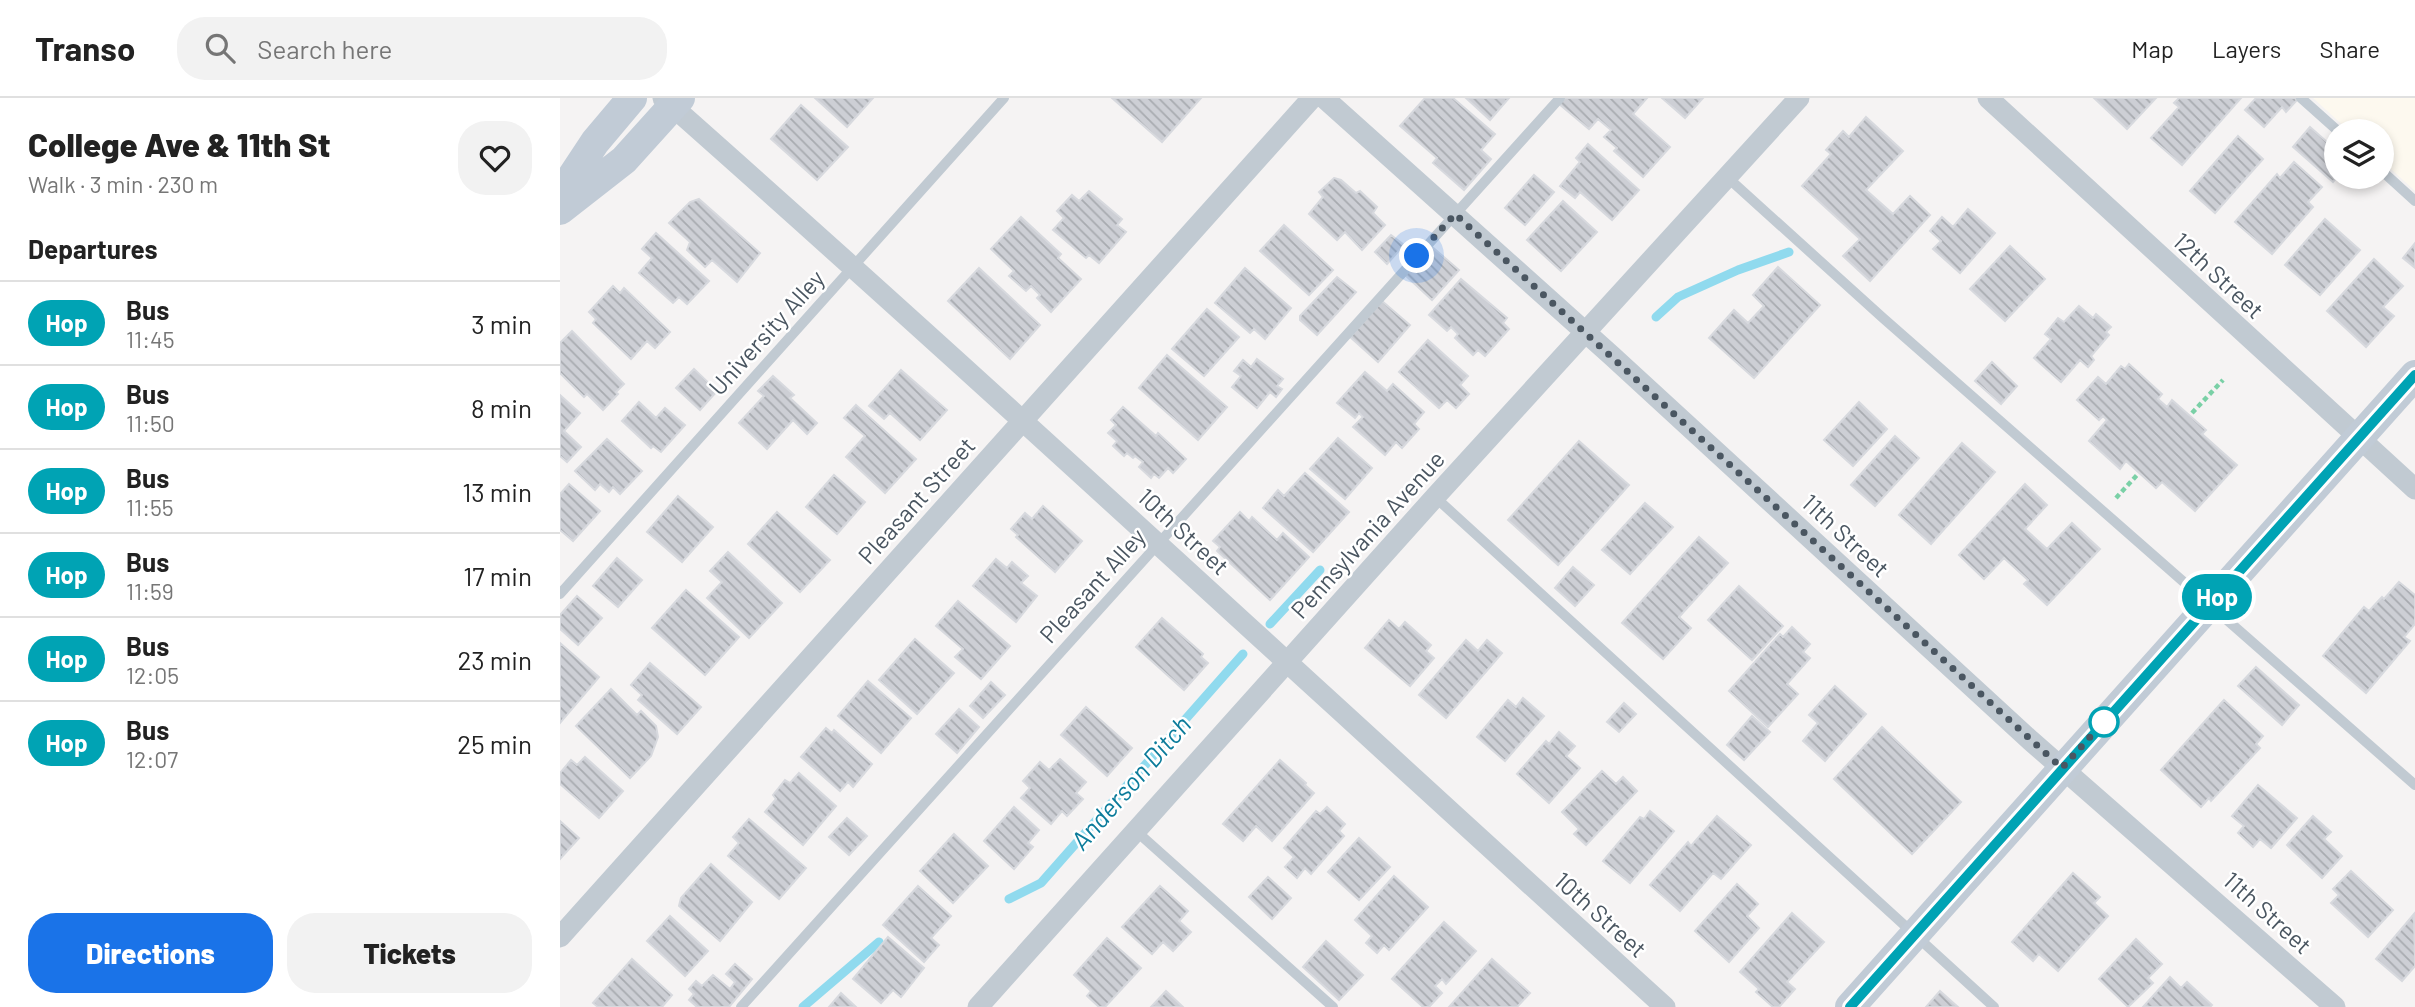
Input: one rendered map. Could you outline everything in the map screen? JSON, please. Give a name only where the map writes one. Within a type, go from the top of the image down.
[{"type":"street","points":[[560,195],[595,142],[632,98]]},
{"type":"street","name":"Pleasant Street","points":[[560,937],[1312,98]]},
{"type":"street","name":"11th Street","points":[[1324,98],[1455,214],[2062,768],[2335,1007]]},
{"type":"street","name":"Pennsylvania Avenue","points":[[989,1003],[1136,831],[1286,663],[1799,98]]},
{"type":"street","name":"12th Street","points":[[1988,98],[2415,489]]},
{"type":"street","points":[[560,210],[624,160],[672,101]]},
{"type":"street","name":"10th Street","points":[[672,101],[1665,1007]]},
{"type":"street","points":[[1850,1007],[2415,375]]},
{"type":"lane","name":"University Alley","points":[[560,594],[1004,98]]},
{"type":"lane","name":"Pleasant Alley","points":[[741,1007],[1560,98]]},
{"type":"lane","points":[[2301,98],[2325,119]]},
{"type":"lane","points":[[1727,177],[2415,785]]},
{"type":"lane","points":[[2394,182],[2415,201]]},
{"type":"lane","points":[[1435,497],[1994,1007]]},
{"type":"lane","points":[[1136,831],[1333,1007]]},
{"type":"path","points":[[2192,413],[2223,380]]},
{"type":"path","points":[[2103,512],[2137,475]]},
{"type":"shaded area","points":[[2313,98],[2415,98],[2415,191],[2394,172],[2394,119],[2336,119]]},
{"type":"building","points":[[815,98],[873,98],[847,127]]},
{"type":"building","points":[[1112,98],[1201,98],[1162,142]]},
{"type":"building","points":[[1425,98],[1453,98],[1495,134],[1481,150],[1491,159],[1464,190],[1433,163],[1437,158],[1400,126]]},
{"type":"building","points":[[1466,98],[1509,98],[1490,120]]},
{"type":"building","points":[[1565,98],[1647,98],[1633,114],[1670,147],[1643,177],[1614,151],[1617,148],[1604,137],[1611,130],[1598,119],[1589,129],[1559,104]]},
{"type":"building","points":[[1662,98],[1703,98],[1685,118]]},
{"type":"building","points":[[2094,98],[2156,98],[2127,129]]},
{"type":"building","points":[[2179,98],[2241,98],[2182,165],[2151,138],[2179,107],[2174,103]]},
{"type":"building","points":[[2256,98],[2297,100],[2286,112],[2282,107],[2264,127],[2245,110]]},
{"type":"building","points":[[801,105],[848,147],[817,180],[771,139]]},
{"type":"building","points":[[1866,117],[1903,151],[1866,190],[1893,214],[1910,196],[1930,215],[1870,281],[1843,256],[1860,239],[1802,186],[1831,154],[1826,150],[1843,131],[1849,137]]},
{"type":"building","points":[[2310,127],[2324,139],[2324,174],[2293,147]]},
{"type":"building","points":[[2238,136],[2263,159],[2215,213],[2190,191]]},
{"type":"building","points":[[1588,144],[1639,190],[1612,220],[1580,192],[1575,198],[1560,186],[1580,162],[1576,158]]},
{"type":"building","points":[[2294,162],[2322,187],[2308,202],[2313,207],[2272,254],[2235,222],[2277,174],[2280,178]]},
{"type":"building","points":[[1534,175],[1554,192],[1525,225],[1505,208]]},
{"type":"building","points":[[1334,178],[1341,180],[1356,193],[1360,191],[1377,207],[1373,213],[1385,225],[1362,250],[1345,232],[1337,240],[1309,214],[1323,197],[1319,192]]},
{"type":"building","points":[[1089,191],[1122,219],[1117,225],[1126,232],[1099,263],[1089,255],[1086,258],[1053,230],[1064,218],[1057,211],[1072,195],[1079,201]]},
{"type":"building","points":[[699,199],[760,253],[737,282],[712,260],[705,267],[687,250],[690,242],[669,223],[690,202]]},
{"type":"building","points":[[1563,201],[1597,232],[1561,271],[1527,240]]},
{"type":"building","points":[[1968,209],[1995,233],[1960,273],[1933,249],[1941,241],[1930,231],[1942,217],[1953,227]]},
{"type":"building","points":[[1021,217],[1061,254],[1058,258],[1081,279],[1051,312],[1037,298],[1040,295],[1031,286],[1026,291],[1009,276],[1014,271],[991,249]]},
{"type":"building","points":[[2325,219],[2360,250],[2320,295],[2285,265]]},
{"type":"building","points":[[1284,225],[1333,270],[1309,295],[1260,251]]},
{"type":"building","points":[[656,233],[709,281],[687,304],[679,297],[673,303],[639,273],[652,258],[642,249]]},
{"type":"building","points":[[1391,235],[1404,245],[1387,264],[1375,252]]},
{"type":"building","points":[[2415,243],[2415,268],[2403,258]]},
{"type":"building","points":[[1431,246],[1459,270],[1432,300],[1405,275]]},
{"type":"building","points":[[2010,246],[2045,279],[2005,321],[1970,289]]},
{"type":"building","points":[[2374,259],[2403,286],[2383,307],[2394,316],[2366,347],[2327,311]]},
{"type":"building","points":[[1778,267],[1820,305],[1754,378],[1709,338],[1734,310],[1748,323],[1764,306],[1753,295]]},
{"type":"building","points":[[979,268],[1040,325],[1010,359],[948,301]]},
{"type":"building","points":[[1245,268],[1291,308],[1265,339],[1254,329],[1250,333],[1215,303]]},
{"type":"building","points":[[1337,277],[1356,292],[1317,335],[1300,320],[1300,316]]},
{"type":"building","points":[[1461,279],[1507,318],[1503,323],[1509,329],[1485,356],[1478,350],[1473,355],[1455,338],[1458,334],[1451,327],[1447,331],[1429,315]]},
{"type":"building","points":[[613,286],[620,293],[624,288],[670,332],[655,348],[647,341],[631,359],[593,323],[596,319],[589,312]]},
{"type":"building","points":[[1382,301],[1410,325],[1378,362],[1350,337]]},
{"type":"building","points":[[2079,306],[2093,318],[2096,314],[2111,327],[2106,332],[2109,335],[2091,356],[2094,360],[2088,367],[2080,360],[2061,382],[2034,358],[2051,339],[2045,334],[2058,318],[2064,322]]},
{"type":"building","points":[[1207,309],[1239,337],[1204,376],[1172,349]]},
{"type":"building","points":[[572,331],[624,384],[603,410],[587,394],[584,397],[560,373],[560,343]]},
{"type":"building","points":[[1428,340],[1468,376],[1460,385],[1469,394],[1456,408],[1447,400],[1439,408],[1399,372]]},
{"type":"building","points":[[1167,355],[1227,407],[1198,440],[1139,388]]},
{"type":"building","points":[[1257,359],[1283,379],[1277,386],[1282,389],[1276,397],[1270,392],[1257,408],[1232,387],[1241,376],[1234,371],[1243,360],[1251,367]]},
{"type":"building","points":[[1992,362],[2017,386],[2001,404],[1975,381]]},
{"type":"building","points":[[2129,364],[2162,394],[2158,399],[2167,407],[2172,400],[2206,430],[2202,434],[2237,465],[2195,511],[2162,482],[2156,488],[2126,461],[2120,469],[2089,441],[2107,420],[2103,416],[2099,420],[2077,400],[2098,377],[2106,384],[2121,366],[2125,369]]},
{"type":"building","points":[[694,369],[717,391],[700,410],[676,388]]},
{"type":"building","points":[[901,370],[947,410],[920,440],[890,413],[884,419],[869,406]]},
{"type":"building","points":[[1365,372],[1387,391],[1393,384],[1424,412],[1414,424],[1419,429],[1402,448],[1396,442],[1385,455],[1353,427],[1363,417],[1359,413],[1355,418],[1337,403]]},
{"type":"building","points":[[773,376],[794,395],[790,398],[817,423],[807,434],[793,420],[767,449],[739,423],[764,396],[758,391]]},
{"type":"building","points":[[560,395],[580,413],[564,431],[581,447],[567,462],[560,456]]},
{"type":"building","points":[[639,402],[656,418],[665,408],[685,425],[661,452],[653,446],[651,448],[622,421]]},
{"type":"building","points":[[1859,402],[1887,429],[1853,466],[1824,440]]},
{"type":"building","points":[[856,405],[916,459],[885,493],[846,457],[865,436],[844,418]]},
{"type":"building","points":[[1123,407],[1156,436],[1158,433],[1186,459],[1173,473],[1168,468],[1159,478],[1154,474],[1151,478],[1139,467],[1143,462],[1127,453],[1124,456],[1113,446],[1117,441],[1108,433],[1116,425],[1111,420]]},
{"type":"building","points":[[1895,436],[1919,458],[1875,506],[1851,485]]},
{"type":"building","points":[[1338,438],[1372,468],[1345,499],[1310,469]]},
{"type":"building","points":[[607,439],[642,471],[620,494],[613,487],[609,492],[600,484],[595,490],[575,471]]},
{"type":"building","points":[[1579,441],[1629,485],[1558,565],[1508,520]]},
{"type":"building","points":[[1962,443],[1995,472],[1931,544],[1899,515]]},
{"type":"building","points":[[1305,473],[1349,512],[1313,552],[1263,508],[1278,490],[1284,496]]},
{"type":"building","points":[[834,475],[865,502],[837,534],[806,507]]},
{"type":"building","points":[[569,484],[600,511],[573,541],[560,530],[560,494]]},
{"type":"building","points":[[2025,484],[2047,505],[2025,529],[2047,549],[2072,523],[2100,549],[2047,605],[2024,584],[2028,580],[2004,558],[1984,579],[1959,555]]},
{"type":"building","points":[[678,496],[713,527],[682,562],[647,532]]},
{"type":"building","points":[[1645,503],[1673,527],[1630,574],[1602,550]]},
{"type":"building","points":[[1043,506],[1082,541],[1055,572],[1016,537],[1018,535],[1011,529],[1025,513],[1032,519]]},
{"type":"building","points":[[777,512],[830,560],[800,592],[748,544]]},
{"type":"building","points":[[1240,512],[1249,521],[1252,517],[1277,540],[1283,533],[1309,557],[1270,600],[1217,551],[1220,547],[1213,541]]},
{"type":"building","points":[[1699,537],[1728,563],[1679,617],[1691,628],[1663,659],[1622,623]]},
{"type":"building","points":[[728,552],[782,603],[749,638],[707,598],[722,582],[710,571]]},
{"type":"building","points":[[617,558],[642,580],[618,607],[593,586]]},
{"type":"building","points":[[996,559],[1007,568],[1012,562],[1028,576],[1021,583],[1037,596],[1016,622],[973,586]]},
{"type":"building","points":[[1573,567],[1594,585],[1575,606],[1555,588]]},
{"type":"building","points":[[2399,582],[2415,595],[2415,624],[2404,637],[2410,641],[2366,693],[2323,656],[2364,607],[2369,611]]},
{"type":"building","points":[[1739,586],[1783,626],[1752,660],[1708,620]]},
{"type":"building","points":[[686,590],[739,637],[705,675],[652,628]]},
{"type":"building","points":[[577,596],[602,618],[578,645],[560,629],[560,615]]},
{"type":"building","points":[[958,601],[1010,646],[981,679],[955,657],[963,649],[936,626]]},
{"type":"building","points":[[1162,618],[1203,654],[1201,657],[1208,663],[1184,690],[1136,647]]},
{"type":"building","points":[[1389,620],[1399,629],[1405,622],[1431,645],[1426,651],[1434,658],[1410,686],[1365,648]]},
{"type":"building","points":[[1792,627],[1810,644],[1803,652],[1810,658],[1787,684],[1798,694],[1768,727],[1729,691],[1780,634],[1783,637]]},
{"type":"building","points":[[915,639],[954,673],[917,714],[879,680]]},
{"type":"building","points":[[1466,640],[1478,651],[1487,640],[1502,653],[1446,718],[1419,695]]},
{"type":"building","points":[[560,643],[599,677],[560,723]]},
{"type":"building","points":[[650,663],[701,707],[677,734],[638,700],[642,695],[631,685]]},
{"type":"building","points":[[2256,667],[2299,705],[2282,725],[2238,686]]},
{"type":"building","points":[[868,681],[911,718],[881,753],[838,716]]},
{"type":"building","points":[[991,682],[1005,695],[983,718],[970,706]]},
{"type":"building","points":[[1835,686],[1866,714],[1825,761],[1803,741],[1818,723],[1809,715]]},
{"type":"building","points":[[611,689],[637,715],[641,711],[656,726],[658,737],[651,756],[630,778],[576,726]]},
{"type":"building","points":[[1523,698],[1544,716],[1505,761],[1477,737],[1508,700],[1516,707]]},
{"type":"building","points":[[2224,700],[2263,736],[2256,744],[2260,748],[2211,801],[2209,798],[2201,807],[2161,770]]},
{"type":"building","points":[[1624,703],[1636,714],[1619,732],[1607,722]]},
{"type":"building","points":[[1086,707],[1132,748],[1107,776],[1061,735]]},
{"type":"building","points":[[959,709],[979,727],[957,753],[936,734]]},
{"type":"building","points":[[1752,716],[1770,732],[1744,760],[1727,745]]},
{"type":"building","points":[[1882,727],[1961,802],[1912,854],[1834,779]]},
{"type":"building","points":[[826,728],[832,733],[834,730],[872,764],[853,787],[848,782],[840,791],[801,757]]},
{"type":"building","points":[[1559,732],[1575,746],[1566,756],[1580,768],[1549,803],[1517,774],[1546,741],[1549,744]]},
{"type":"building","points":[[585,757],[623,791],[599,818],[560,784],[560,773],[571,760],[577,765]]},
{"type":"building","points":[[1060,759],[1086,782],[1076,793],[1083,799],[1067,816],[1062,811],[1051,824],[1021,798],[1030,788],[1023,781],[1040,762],[1049,770]]},
{"type":"building","points":[[1280,760],[1314,793],[1272,841],[1256,826],[1243,841],[1223,824]]},
{"type":"building","points":[[1602,771],[1616,784],[1623,777],[1637,791],[1586,845],[1574,834],[1579,829],[1562,812]]},
{"type":"building","points":[[799,773],[836,806],[803,845],[765,812],[776,799],[773,795],[785,780],[790,783]]},
{"type":"building","points":[[2258,785],[2297,818],[2271,848],[2260,839],[2253,847],[2238,833],[2244,826],[2232,816]]},
{"type":"building","points":[[1014,807],[1039,830],[1028,843],[1033,847],[1014,869],[984,841]]},
{"type":"building","points":[[1327,807],[1345,824],[1339,831],[1344,836],[1311,874],[1305,868],[1297,878],[1285,867],[1294,857],[1284,848],[1316,811],[1320,814]]},
{"type":"building","points":[[1650,811],[1674,831],[1630,883],[1603,861],[1640,817],[1644,819]]},
{"type":"building","points":[[1717,816],[1751,845],[1721,879],[1713,873],[1680,911],[1650,885],[1688,842],[1691,846]]},
{"type":"building","points":[[2313,816],[2331,832],[2324,839],[2342,856],[2322,878],[2287,845]]},
{"type":"building","points":[[847,818],[867,836],[849,855],[829,837]]},
{"type":"building","points":[[749,819],[806,868],[779,899],[728,856],[739,843],[733,837]]},
{"type":"building","points":[[560,821],[579,838],[560,859]]},
{"type":"building","points":[[954,834],[988,866],[953,903],[920,871]]},
{"type":"building","points":[[1359,838],[1390,867],[1359,900],[1328,872]]},
{"type":"building","points":[[711,864],[752,902],[720,941],[679,906],[681,898]]},
{"type":"building","points":[[2351,871],[2393,910],[2368,937],[2331,903],[2339,895],[2333,889]]},
{"type":"building","points":[[2073,873],[2100,897],[2094,903],[2108,916],[2058,971],[2039,954],[2033,961],[2012,942]]},
{"type":"building","points":[[1394,876],[1428,907],[1389,950],[1384,945],[1377,953],[1366,943],[1372,936],[1355,920]]},
{"type":"building","points":[[1268,877],[1291,898],[1272,919],[1249,897]]},
{"type":"building","points":[[1737,884],[1758,904],[1747,916],[1759,928],[1729,962],[1695,931]]},
{"type":"building","points":[[918,886],[951,916],[931,938],[939,945],[924,962],[883,925]]},
{"type":"building","points":[[1160,886],[1188,911],[1179,921],[1191,932],[1173,951],[1163,942],[1152,954],[1122,927]]},
{"type":"building","points":[[1792,913],[1824,942],[1787,982],[1795,989],[1779,1007],[1773,1007],[1756,992],[1759,989],[1740,972]]},
{"type":"building","points":[[2414,914],[2415,966],[2402,981],[2376,959]]},
{"type":"building","points":[[670,916],[708,951],[685,976],[647,941]]},
{"type":"building","points":[[1444,922],[1476,951],[1446,984],[1442,979],[1435,986],[1442,993],[1429,1007],[1423,1007],[1392,979]]},
{"type":"building","points":[[888,937],[924,968],[901,997],[893,990],[881,1003],[853,979]]},
{"type":"building","points":[[1107,938],[1141,968],[1105,1007],[1099,1007],[1087,996],[1091,991],[1074,975]]},
{"type":"building","points":[[2136,939],[2162,964],[2148,978],[2153,983],[2128,1007],[2099,979]]},
{"type":"building","points":[[1326,941],[1363,975],[1339,1000],[1303,967]]},
{"type":"building","points":[[632,959],[672,995],[662,1007],[598,1007],[593,1003]]},
{"type":"building","points":[[1492,959],[1530,993],[1517,1007],[1449,1007]]},
{"type":"building","points":[[735,964],[752,979],[729,1007],[697,1007],[689,1000],[694,994],[689,989],[696,981],[702,986],[713,975],[730,989],[735,982],[726,974]]},
{"type":"building","points":[[2170,977],[2181,988],[2187,982],[2212,1005],[2143,1007]]},
{"type":"building","points":[[1166,991],[1183,1007],[1151,1007]]},
{"type":"building","points":[[1940,991],[1958,1007],[1926,1007]]},
{"type":"building","points":[[841,993],[856,1007],[829,1007]]},
{"type":"waterway","name":"Anderson Ditch","points":[[1656,317],[1678,297],[1738,270],[1789,252]]},
{"type":"waterway","name":"Anderson Ditch","points":[[1270,624],[1320,570]]},
{"type":"waterway","name":"Anderson Ditch","points":[[1009,899],[1041,883],[1243,654]]},
{"type":"waterway","name":"Anderson Ditch","points":[[803,1007],[879,942]]},
{"type":"bus line","name":"Hop","points":[[1850,1007],[2415,375]]},
{"type":"route","points":[[1417,256],[1455,214],[2062,768],[2109,716],[2104,722]]}]
